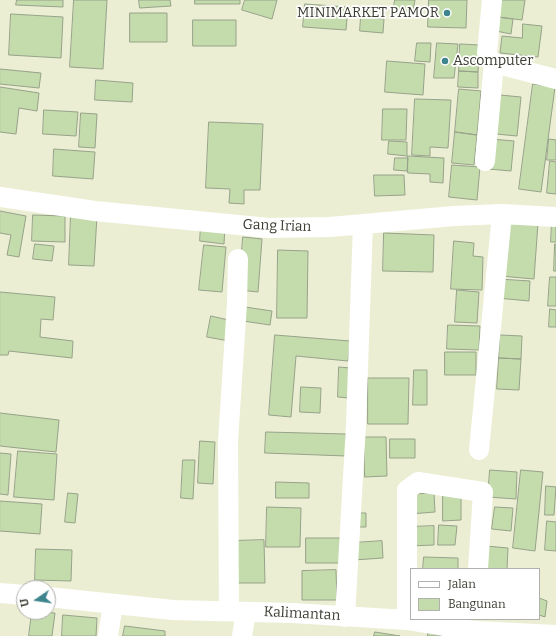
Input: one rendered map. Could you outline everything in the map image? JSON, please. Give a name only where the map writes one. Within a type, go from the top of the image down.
[{"type":"street","points":[[492,0],[487,53],[489,59],[494,62],[556,79]]},
{"type":"street","points":[[485,161],[494,62]]},
{"type":"street","name":"Gang Irian","points":[[0,197],[95,211],[269,228],[330,227],[454,216],[502,214],[556,216]]},
{"type":"street","points":[[479,450],[502,214]]},
{"type":"street","points":[[345,616],[356,425],[363,224]]},
{"type":"street","points":[[238,259],[237,303],[228,441],[237,612],[242,636]]},
{"type":"street","points":[[412,568],[407,490],[418,482],[483,492],[478,568]]},
{"type":"street","points":[[0,593],[16,594]]},
{"type":"street","name":"Kalimantan","points":[[56,599],[173,610],[292,612],[345,616],[416,626],[475,625],[496,634],[556,635]]},
{"type":"street","points":[[108,636],[113,604]]},
{"type":"building","points":[[17,0],[63,0],[63,7],[16,5]]},
{"type":"building","points":[[74,0],[107,0],[103,69],[70,67]]},
{"type":"building","points":[[139,0],[170,0],[171,6],[140,8]]},
{"type":"building","points":[[195,0],[240,0],[240,4],[195,4]]},
{"type":"building","points":[[245,0],[277,0],[272,19],[242,10]]},
{"type":"building","points":[[395,0],[415,0],[412,16],[393,12]]},
{"type":"building","name":"MINIMARKET PAMOR","points":[[429,0],[467,0],[466,28],[428,27]]},
{"type":"building","points":[[496,0],[525,0],[522,20],[498,17]]},
{"type":"building","points":[[305,4],[348,7],[346,30],[303,27]]},
{"type":"building","points":[[130,13],[167,13],[167,42],[130,42]]},
{"type":"building","points":[[11,14],[63,17],[61,58],[9,55]]},
{"type":"building","points":[[361,17],[384,19],[383,33],[360,31]]},
{"type":"building","points":[[498,17],[513,19],[511,34],[496,31]]},
{"type":"building","points":[[193,20],[236,20],[236,46],[193,46]]},
{"type":"building","points":[[523,24],[542,26],[538,57],[500,53],[502,36],[522,38]]},
{"type":"building","points":[[417,43],[431,43],[430,62],[415,61]]},
{"type":"building","name":"Ascomputer","points":[[437,43],[458,44],[454,78],[434,78]]},
{"type":"building","points":[[460,44],[480,45],[478,72],[459,71]]},
{"type":"building","points":[[387,61],[425,64],[423,95],[385,92]]},
{"type":"building","points":[[0,69],[41,73],[39,88],[0,84]]},
{"type":"building","points":[[459,71],[478,72],[478,88],[458,87]]},
{"type":"building","points":[[96,80],[133,83],[132,102],[95,100]]},
{"type":"building","points":[[533,84],[555,87],[541,192],[519,189]]},
{"type":"building","points":[[0,87],[39,93],[37,111],[19,108],[16,134],[0,132]]},
{"type":"building","points":[[459,89],[481,91],[477,135],[455,132]]},
{"type":"building","points":[[500,95],[521,97],[517,136],[496,134]]},
{"type":"building","points":[[415,99],[451,100],[448,148],[430,147],[430,156],[412,155]]},
{"type":"building","points":[[383,109],[407,109],[406,140],[382,140]]},
{"type":"building","points":[[44,110],[78,112],[76,136],[43,134]]},
{"type":"building","points":[[81,113],[97,114],[95,148],[79,147]]},
{"type":"building","points":[[209,122],[263,124],[260,190],[244,190],[244,204],[229,203],[230,189],[206,188]]},
{"type":"building","points":[[455,132],[477,135],[474,165],[452,163]]},
{"type":"building","points":[[491,139],[514,141],[511,171],[488,169]]},
{"type":"building","points":[[549,139],[556,140],[556,160],[547,160]]},
{"type":"building","points":[[389,141],[407,142],[407,156],[388,154]]},
{"type":"building","points":[[54,149],[95,152],[93,179],[53,176]]},
{"type":"building","points":[[408,156],[444,158],[443,183],[430,182],[430,174],[408,173]]},
{"type":"building","points":[[395,158],[408,158],[407,171],[394,170]]},
{"type":"building","points":[[550,161],[556,162],[556,194],[547,193]]},
{"type":"building","points":[[452,165],[480,167],[477,200],[449,197]]},
{"type":"building","points":[[374,175],[404,175],[405,195],[375,196]]},
{"type":"building","points":[[0,211],[26,216],[19,257],[7,255],[11,235],[0,233]]},
{"type":"building","points":[[71,214],[97,216],[94,266],[69,265]]},
{"type":"building","points":[[33,215],[65,216],[65,242],[32,241]]},
{"type":"building","points":[[552,219],[556,220],[556,242],[551,242]]},
{"type":"building","points":[[505,220],[538,223],[534,279],[500,276]]},
{"type":"building","points":[[201,225],[225,227],[224,244],[200,241]]},
{"type":"building","points":[[384,233],[434,235],[433,272],[383,271]]},
{"type":"building","points":[[243,237],[262,239],[258,292],[239,290]]},
{"type":"building","points":[[454,241],[474,243],[473,256],[483,257],[482,290],[451,289]]},
{"type":"building","points":[[35,244],[54,246],[52,261],[33,259]]},
{"type":"building","points":[[555,244],[556,271],[554,271]]},
{"type":"building","points":[[204,245],[226,247],[222,292],[199,290]]},
{"type":"building","points":[[278,250],[308,251],[307,318],[277,318]]},
{"type":"building","points":[[550,277],[556,277],[556,306],[548,306]]},
{"type":"building","points":[[499,279],[530,281],[529,301],[497,298]]},
{"type":"building","points":[[457,290],[479,292],[477,323],[455,322]]},
{"type":"building","points":[[0,292],[55,297],[53,320],[41,319],[40,337],[73,341],[72,358],[9,351],[8,355],[0,355]]},
{"type":"building","points":[[245,307],[272,311],[270,325],[243,321]]},
{"type":"building","points":[[550,309],[556,310],[556,327],[549,327]]},
{"type":"building","points":[[211,316],[233,321],[229,341],[207,337]]},
{"type":"building","points":[[448,325],[480,326],[479,350],[447,349]]},
{"type":"building","points":[[275,335],[350,341],[348,361],[296,356],[291,417],[269,415]]},
{"type":"building","points":[[500,335],[522,336],[521,359],[499,358]]},
{"type":"building","points":[[445,352],[476,352],[476,375],[445,375]]},
{"type":"building","points":[[499,358],[521,359],[519,390],[497,389]]},
{"type":"building","points":[[339,367],[350,368],[349,398],[338,397]]},
{"type":"building","points":[[414,370],[427,370],[427,405],[413,405]]},
{"type":"building","points":[[368,378],[409,378],[408,424],[368,424]]},
{"type":"building","points":[[301,387],[321,388],[320,413],[300,412]]},
{"type":"building","points":[[0,413],[59,420],[56,452],[0,446]]},
{"type":"building","points":[[266,432],[346,434],[346,456],[265,453]]},
{"type":"building","points":[[364,437],[386,437],[387,476],[365,477]]},
{"type":"building","points":[[390,439],[415,439],[415,458],[390,458]]},
{"type":"building","points":[[200,441],[215,442],[213,484],[198,483]]},
{"type":"building","points":[[18,451],[57,454],[54,500],[14,497]]},
{"type":"building","points":[[0,453],[11,454],[8,495],[0,494]]},
{"type":"building","points":[[183,460],[195,460],[193,499],[181,498]]},
{"type":"building","points":[[490,470],[517,472],[516,499],[488,497]]},
{"type":"building","points":[[521,470],[543,472],[535,551],[513,548]]},
{"type":"building","points":[[276,482],[309,483],[309,498],[276,498]]},
{"type":"building","points":[[546,486],[556,487],[554,515],[545,515]]},
{"type":"building","points":[[68,493],[78,494],[75,523],[65,522]]},
{"type":"building","points":[[434,493],[435,512],[410,514],[409,495]]},
{"type":"building","points":[[443,494],[461,494],[461,520],[443,521]]},
{"type":"building","points":[[0,501],[42,504],[40,534],[0,531]]},
{"type":"building","points":[[267,507],[301,508],[300,547],[266,547]]},
{"type":"building","points":[[495,507],[513,508],[511,531],[492,529]]},
{"type":"building","points":[[358,513],[366,513],[366,527],[358,527]]},
{"type":"building","points":[[547,521],[556,522],[556,551],[545,550]]},
{"type":"building","points":[[439,525],[457,526],[455,545],[438,545]]},
{"type":"building","points":[[434,526],[434,545],[410,546],[409,527]]},
{"type":"building","points":[[306,538],[341,538],[341,563],[306,563]]},
{"type":"building","points":[[264,540],[265,583],[234,583],[233,541]]},
{"type":"building","points":[[382,541],[383,558],[354,560],[353,543]]},
{"type":"building","points":[[486,546],[508,548],[507,568],[485,568]]},
{"type":"building","points":[[36,549],[72,550],[71,581],[35,580]]},
{"type":"building","points":[[424,557],[458,558],[458,568],[423,568]]},
{"type":"building","points":[[336,570],[337,600],[302,600],[302,571]]},
{"type":"building","points":[[540,598],[547,601],[545,617],[540,615]]},
{"type":"building","points":[[63,615],[97,618],[96,636],[62,636]]},
{"type":"building","points":[[31,620],[54,620],[52,636],[29,636]]},
{"type":"building","points":[[125,626],[165,631],[165,636],[123,636]]},
{"type":"building","points":[[375,632],[400,636],[374,636]]},
{"type":"building","points":[[428,633],[445,636],[428,636]]},
{"type":"place","name":"MINIMARKET PAMOR","points":[[447,13]]},
{"type":"place","name":"Ascomputer","points":[[445,61]]}]
